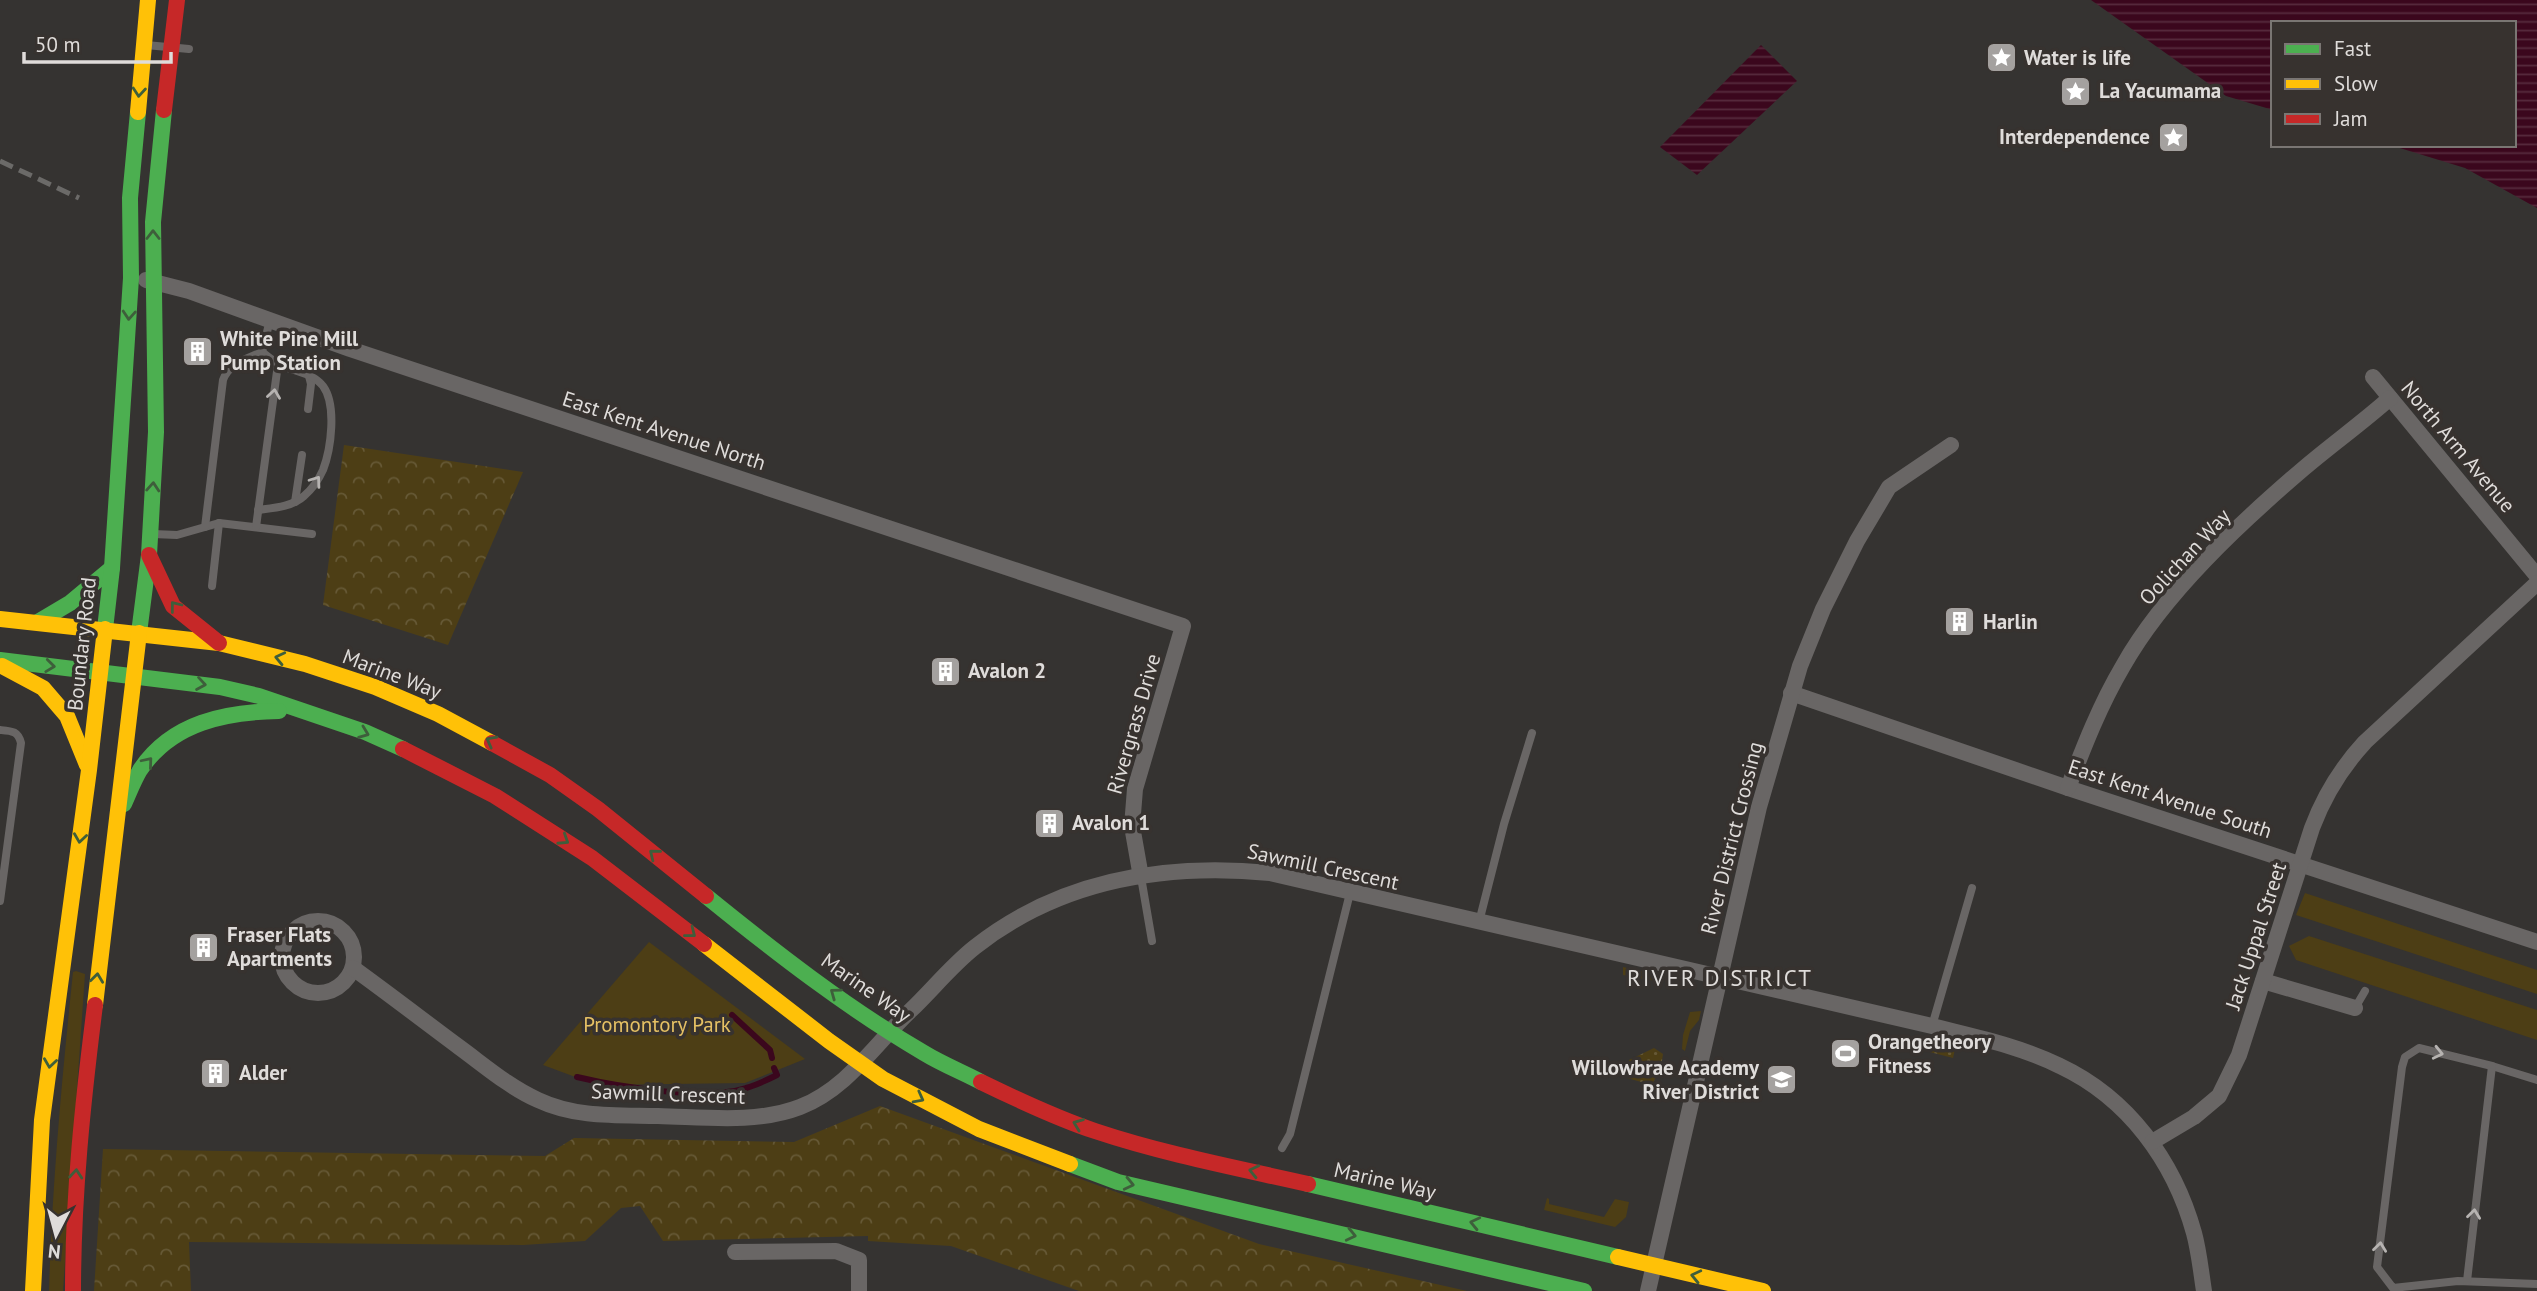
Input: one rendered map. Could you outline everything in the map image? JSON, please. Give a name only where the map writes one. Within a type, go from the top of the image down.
[{"type":"main road","name":"Boundary Road","points":[[33,1291],[43,1120],[89,770],[112,568],[131,278],[130,198],[148,0]]},
{"type":"main road","points":[[72,1291],[73,1227],[81,1119],[149,555],[156,432],[153,222],[177,0]]},
{"type":"main road","points":[[149,555],[173,607],[219,643]]},
{"type":"main road","points":[[38,622],[70,603],[112,568]]},
{"type":"main road","name":"Marine Way","points":[[0,619],[219,643],[305,664],[375,687],[438,714],[550,775],[598,809],[744,928],[925,1054],[1026,1104],[1095,1131],[1166,1151],[1763,1291]]},
{"type":"main road","points":[[0,662],[100,671],[220,687],[259,696],[299,712],[365,732],[495,796],[626,883],[883,1079],[979,1129],[1118,1182],[1584,1291]]},
{"type":"main road","points":[[0,662],[43,688],[67,716],[89,770]]},
{"type":"main road","points":[[116,821],[143,766],[181,731],[208,718],[246,711],[299,712]]},
{"type":"street","name":"East Kent Avenue North","points":[[131,278],[153,281],[1184,626]]},
{"type":"street","name":"North Arm Avenue","points":[[2373,377],[2537,576]]},
{"type":"street","name":"Oolichan Way","points":[[2068,788],[2093,722],[2124,664],[2167,603],[2214,552],[2266,502],[2390,398]]},
{"type":"street","name":"River District Crossing","points":[[1647,1291],[1759,807],[1791,693],[1823,609],[1857,541],[1889,486],[1951,444]]},
{"type":"street","name":"Jack Uppal Street","points":[[2152,1142],[2194,1117],[2219,1096],[2239,1055],[2320,806],[2350,759],[2537,583]]},
{"type":"street","name":"Rivergrass Drive","points":[[1141,877],[1132,826],[1135,789],[1184,626]]},
{"type":"street","name":"East Kent Avenue South","points":[[1791,693],[2068,788],[2537,942]]},
{"type":"street","name":"Sawmill Crescent","points":[[353,968],[509,1084],[567,1111],[751,1118],[800,1107],[838,1087],[973,948],[1013,920],[1067,894],[1110,882],[1170,872],[1231,870],[1270,873],[1932,1026],[2023,1051],[2061,1066],[2096,1087],[2124,1111],[2152,1142],[2178,1190],[2195,1234],[2204,1291]]},
{"type":"street","points":[[316,921],[328,922],[347,935],[355,956],[353,968],[348,979],[328,993],[304,991],[286,974],[282,962],[283,950],[287,939],[295,930],[316,921]]},
{"type":"street","points":[[2263,981],[2355,1009]]},
{"type":"street","points":[[735,1252],[836,1251],[859,1260],[859,1291]]},
{"type":"lane","points":[[143,45],[189,49]]},
{"type":"lane","points":[[205,527],[223,380],[234,365],[262,352],[271,320]]},
{"type":"lane","points":[[258,510],[282,507],[302,498],[323,472],[332,412],[323,386],[309,376],[278,364],[262,352]]},
{"type":"lane","points":[[256,527],[278,364]]},
{"type":"lane","points":[[307,409],[311,384],[309,376]]},
{"type":"lane","points":[[295,502],[302,455]]},
{"type":"lane","points":[[150,534],[177,535],[219,523],[312,534]]},
{"type":"lane","points":[[212,586],[219,523]]},
{"type":"lane","points":[[0,730],[15,732],[21,743],[0,901]]},
{"type":"lane","points":[[1479,922],[1504,824],[1532,733]]},
{"type":"lane","points":[[1141,877],[1152,941]]},
{"type":"lane","points":[[1932,1026],[1972,888]]},
{"type":"lane","points":[[1282,1148],[1290,1134],[1350,893]]},
{"type":"lane","points":[[2355,1009],[2365,991]]},
{"type":"lane","points":[[2537,1080],[2418,1048],[2405,1057],[2377,1267],[2393,1288],[2466,1281],[2537,1284]]},
{"type":"lane","points":[[2466,1281],[2492,1066]]},
{"type":"green space","points":[[344,445],[523,472],[448,645],[323,605]]},
{"type":"green space","points":[[2305,893],[2537,970],[2537,994],[2296,915]]},
{"type":"green space","points":[[2309,936],[2537,1010],[2537,1040],[2296,960],[2289,946]]},
{"type":"green space","name":"Promontory Park","points":[[649,942],[805,1059],[745,1083],[597,1085],[543,1065]]},
{"type":"green space","points":[[1623,967],[1664,977],[1661,982],[1623,975]]},
{"type":"green space","points":[[73,972],[85,974],[63,1291],[49,1291],[58,1131]]},
{"type":"green space","points":[[1701,1011],[1699,1020],[1690,1031],[1685,1051],[1682,1049],[1683,1035],[1690,1012]]},
{"type":"green space","points":[[1936,1042],[1956,1045],[1953,1058],[1922,1050],[1923,1046]]},
{"type":"green space","points":[[1654,1048],[1663,1054],[1661,1067],[1652,1085],[1627,1078],[1629,1060]]},
{"type":"green space","points":[[880,1106],[1259,1244],[1467,1291],[1079,1291],[951,1246],[868,1241],[868,1236],[663,1241],[640,1206],[621,1208],[585,1241],[523,1245],[189,1242],[191,1291],[94,1291],[103,1149],[545,1156],[574,1138],[794,1142]]},
{"type":"green space","points":[[1547,1198],[1549,1204],[1604,1217],[1615,1199],[1629,1202],[1626,1217],[1615,1227],[1544,1210]]},
{"type":"shaded area","points":[[2091,0],[2537,0],[2537,208],[2465,168],[2397,147],[2516,147],[2516,21],[2271,21],[2271,109],[2226,96]]},
{"type":"shaded area","points":[[1761,45],[1797,81],[1697,175],[1660,147]]},
{"type":"waterway","points":[[732,1015],[770,1050],[772,1058]]},
{"type":"waterway","points":[[577,1077],[662,1091],[709,1093],[729,1092],[754,1085],[777,1075],[774,1068]]},
{"type":"railway","points":[[0,161],[79,198]]},
{"type":"traffic: fast","points":[[139,633],[149,555],[156,432],[153,222],[164,110]]},
{"type":"traffic: fast","points":[[105,629],[112,568],[131,278],[130,198],[138,112]]},
{"type":"traffic: fast","points":[[38,622],[70,603],[112,568]]},
{"type":"traffic: fast","points":[[0,660],[220,687],[259,696],[365,732],[403,749]]},
{"type":"traffic: fast","points":[[124,804],[140,770],[153,754],[184,731],[220,717],[279,711]]},
{"type":"traffic: fast","points":[[706,896],[785,958],[895,1036],[981,1082]]},
{"type":"traffic: fast","points":[[1070,1164],[1118,1182],[1584,1291]]},
{"type":"traffic: fast","points":[[1308,1184],[1618,1257]]},
{"type":"traffic: slow","points":[[138,112],[148,0]]},
{"type":"traffic: slow","points":[[0,619],[219,643],[305,664],[375,687],[438,714],[492,743]]},
{"type":"traffic: slow","points":[[33,1291],[42,1120],[105,629]]},
{"type":"traffic: slow","points":[[95,1005],[139,633]]},
{"type":"traffic: slow","points":[[2,666],[43,688],[67,716],[87,765]]},
{"type":"traffic: slow","points":[[704,944],[829,1041],[883,1079],[979,1129],[1070,1164]]},
{"type":"traffic: slow","points":[[1618,1257],[1763,1291]]},
{"type":"traffic: jam","points":[[164,110],[177,0]]},
{"type":"traffic: jam","points":[[149,555],[173,606],[219,643]]},
{"type":"traffic: jam","points":[[492,743],[550,775],[598,809],[706,896]]},
{"type":"traffic: jam","points":[[403,749],[495,796],[592,858],[704,944]]},
{"type":"traffic: jam","points":[[73,1291],[79,1148],[95,1005]]},
{"type":"traffic: jam","points":[[981,1082],[1052,1115],[1121,1139],[1308,1184]]},
{"type":"place","name":"Water is life","points":[[2001,58]]},
{"type":"place","name":"La Yacumama","points":[[2076,91]]},
{"type":"place","name":"Interdependence","points":[[2173,137]]},
{"type":"place","name":"White Pine Mill Pump Station","points":[[197,351]]},
{"type":"place","name":"Harlin","points":[[1960,622]]},
{"type":"place","name":"Avalon 2","points":[[945,671]]},
{"type":"place","name":"Avalon 1","points":[[1049,823]]},
{"type":"place","name":"Fraser Flats Apartments","points":[[204,947]]},
{"type":"place","name":"Orangetheory Fitness","points":[[1845,1054]]},
{"type":"place","name":"Alder","points":[[216,1073]]},
{"type":"place","name":"Willowbrae Academy River District","points":[[1782,1080]]},
{"type":"district","name":"RIVER DISTRICT","points":[[1720,978]]}]
